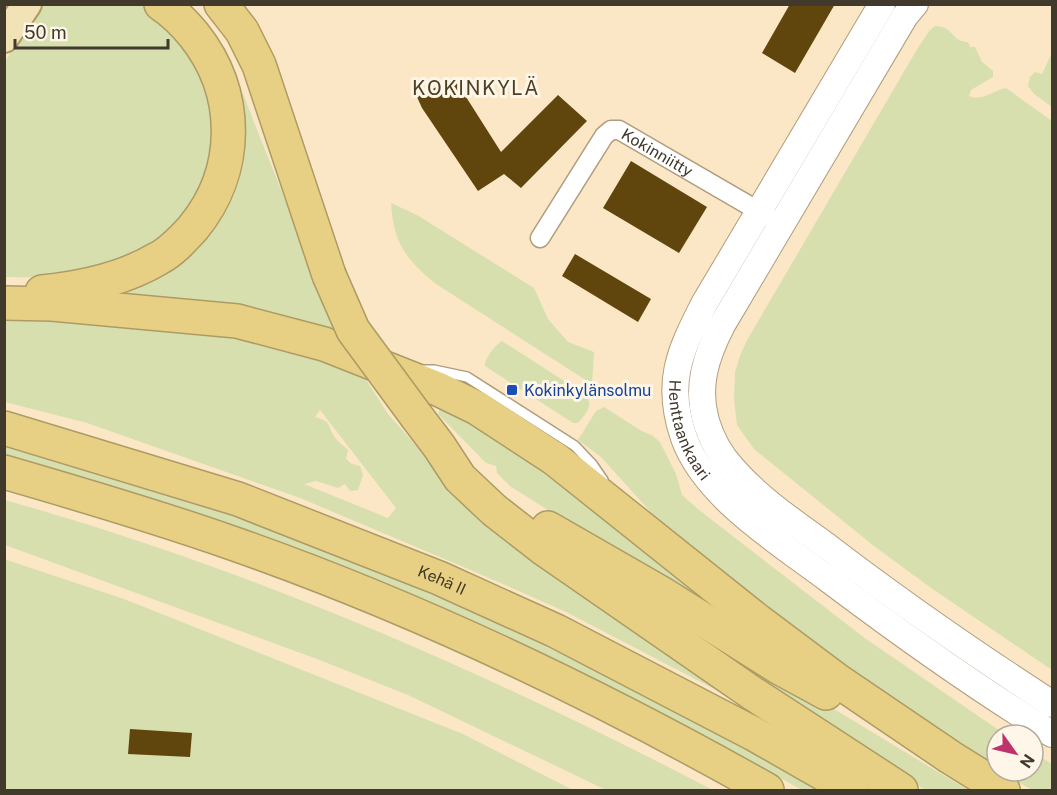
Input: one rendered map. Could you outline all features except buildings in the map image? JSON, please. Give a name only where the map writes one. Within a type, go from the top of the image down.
[{"type":"highway","points":[[4,295],[48,291],[101,282],[160,258],[183,239],[201,217],[214,195],[225,170],[229,144],[230,119],[224,92],[205,48],[189,28],[161,4]]},
{"type":"highway","points":[[221,4],[242,31],[260,65],[329,275],[353,330],[460,478],[494,510],[544,549],[752,693],[901,790]]},
{"type":"highway","points":[[4,303],[52,304],[237,321],[324,344],[393,369],[477,408],[555,459],[838,681],[1003,790]]},
{"type":"highway","name":"Kehä II","points":[[4,428],[238,499],[439,578],[566,636],[754,734],[852,790]]},
{"type":"highway","points":[[439,446],[503,497],[558,534],[661,593],[780,668],[876,721],[950,757]]},
{"type":"highway","points":[[4,472],[140,512],[230,542],[423,618],[620,710],[767,790]]},
{"type":"main road","points":[[4,38],[27,4]]},
{"type":"main road","name":"Henttaankaari","points":[[882,4],[704,304],[679,359],[675,379],[675,401],[684,438],[691,453],[707,478],[735,507],[900,633],[1053,734]]},
{"type":"main road","name":"Henttaankaari","points":[[915,4],[905,16],[722,325],[703,371],[701,399],[706,422],[714,442],[732,468],[753,489],[901,602],[1053,704]]},
{"type":"street","name":"Kokinniitty","points":[[540,238],[604,136],[611,130],[620,130],[782,225]]},
{"type":"green space","points":[[41,5],[140,5],[152,10],[192,48],[216,120],[206,188],[173,233],[128,261],[54,278],[5,277],[5,61]]},
{"type":"green space","points":[[198,16],[221,48],[237,79],[342,339],[110,297],[231,189]]},
{"type":"green space","points":[[935,26],[946,28],[958,40],[968,42],[970,47],[975,47],[982,62],[993,71],[993,77],[971,90],[969,96],[983,97],[1006,88],[1052,121],[1052,670],[931,588],[874,546],[754,449],[737,425],[734,399],[735,372],[746,342],[916,51]]},
{"type":"green space","points":[[1051,55],[1052,107],[1034,94],[1028,86],[1030,77],[1035,72],[1042,74]]},
{"type":"green space","points":[[391,203],[417,215],[534,288],[548,319],[568,342],[594,352],[592,384],[436,284],[417,267],[398,239]]},
{"type":"green space","points":[[5,314],[194,326],[358,367],[388,414],[449,483],[743,704],[566,612],[300,498],[87,423],[5,402]],"holes":[[[320,410],[396,508],[388,518],[304,484],[316,481],[338,488],[345,484],[350,491],[358,490],[363,475],[360,466],[346,459],[348,450],[335,438],[328,424],[315,417]]]},
{"type":"green space","points":[[502,341],[586,395],[589,407],[578,423],[573,423],[485,366],[491,352]]},
{"type":"green space","points":[[442,405],[541,465],[763,636],[581,531],[510,486],[497,473],[496,466],[486,463],[438,414]]},
{"type":"green space","points":[[604,407],[653,436],[660,442],[676,474],[682,495],[699,510],[866,639],[988,723],[985,723],[985,760],[840,664],[665,528],[601,457],[578,440],[596,411]]},
{"type":"green space","points":[[4,444],[221,512],[293,538],[428,593],[626,686],[819,790],[802,790],[704,736],[535,651],[290,547],[190,511],[5,455]]},
{"type":"green space","points":[[5,500],[97,527],[187,558],[366,627],[541,705],[713,790],[606,790],[408,695],[317,659],[5,545]]},
{"type":"green space","points":[[4,559],[124,599],[463,734],[573,790],[5,790]]},
{"type":"green space","points":[[613,578],[670,610],[968,790],[925,790]]},
{"type":"green space","points":[[1045,760],[1052,764],[1052,790],[1032,790],[1021,783],[1045,783]]},
{"type":"place","name":"Kokinkylänsolmu","points":[[512,390]]},
{"type":"district","name":"KOKINKYLÄ","points":[[476,88]]}]
